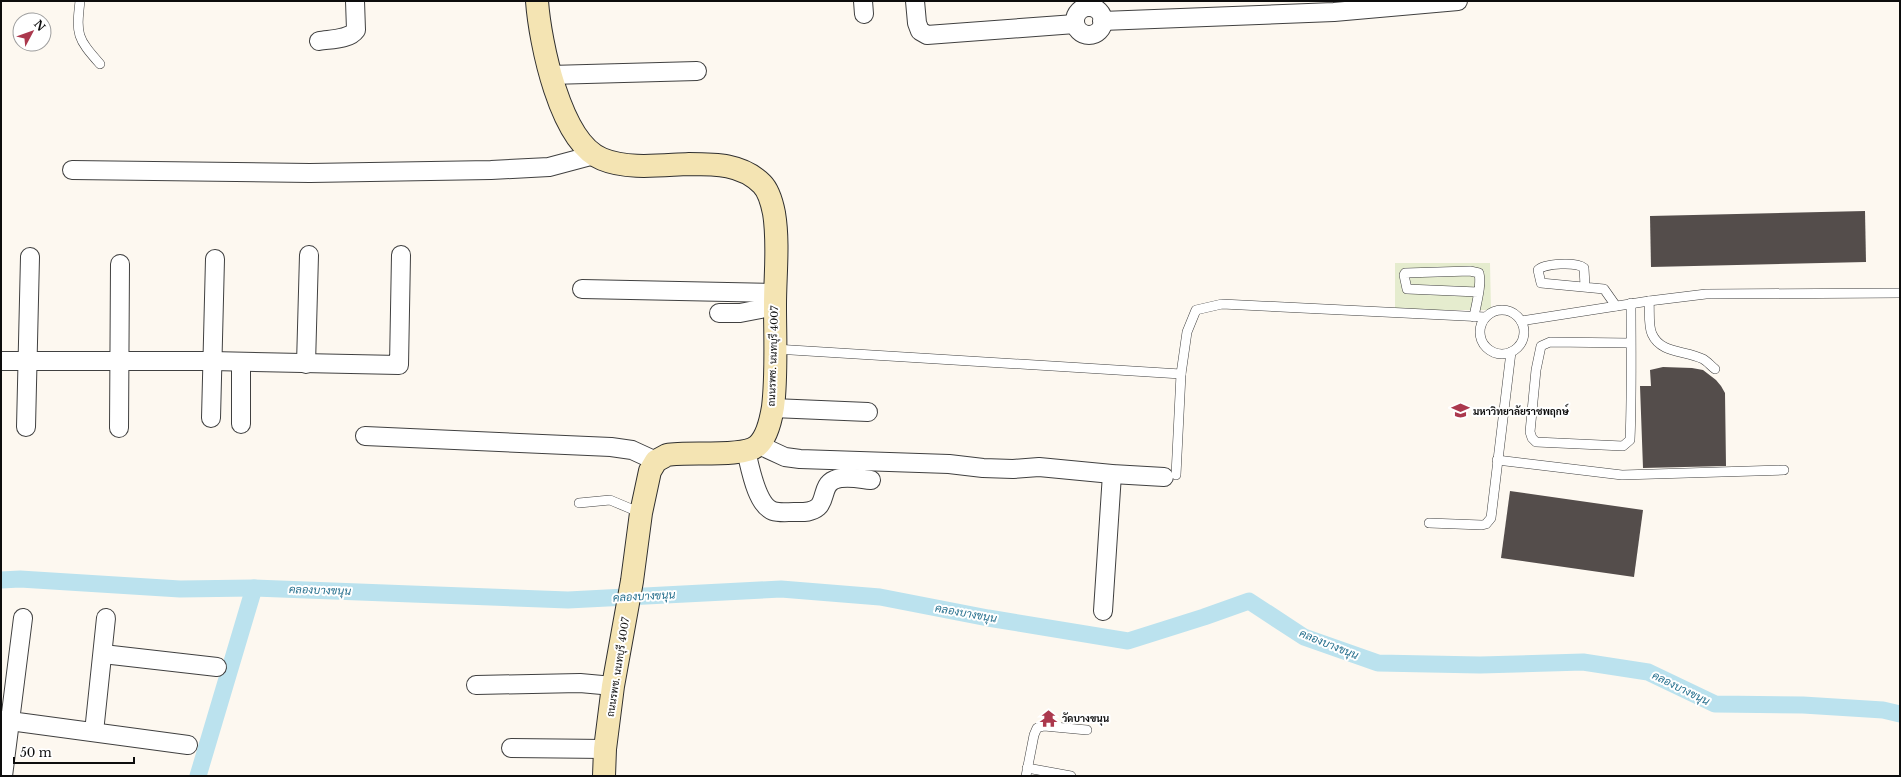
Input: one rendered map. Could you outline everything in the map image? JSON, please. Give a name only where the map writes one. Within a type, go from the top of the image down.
[{"type":"street","points":[[319,41],[344,37],[354,33],[356,30],[355,1]]},
{"type":"street","name":"ถนนรพช. นนทบุรี 4007","points":[[537,1],[540,31],[550,75],[569,122],[579,139],[594,155],[614,163],[624,164],[726,165],[752,175],[764,186],[774,214],[776,235],[773,408],[766,434],[752,448]]},
{"type":"street","points":[[915,1],[917,23],[920,31],[926,35],[1075,24],[1078,30],[1089,35],[1095,34],[1100,30],[1097,10],[1317,7],[1448,1]]},
{"type":"street","points":[[550,75],[697,71]]},
{"type":"street","points":[[72,170],[310,173],[491,170],[549,167],[594,155]]},
{"type":"street","points":[[1,361],[212,361],[241,363],[399,365],[401,255]]},
{"type":"street","points":[[306,364],[309,256]]},
{"type":"street","points":[[26,427],[30,257]]},
{"type":"street","points":[[211,418],[215,259]]},
{"type":"street","points":[[119,428],[120,264]]},
{"type":"street","points":[[582,289],[775,299]]},
{"type":"street","points":[[720,313],[740,313],[775,299]]},
{"type":"street","points":[[241,363],[241,424]]},
{"type":"street","points":[[773,408],[868,412]]},
{"type":"street","points":[[365,436],[611,447],[632,450],[656,461],[666,455],[752,448],[772,452],[785,457],[800,459],[941,464],[983,468],[1013,469],[1039,467],[1112,474],[1170,476]]},
{"type":"street","points":[[752,448],[759,496],[764,505],[772,511],[809,511],[816,509],[820,505],[826,487],[833,480],[841,478],[871,480]]},
{"type":"street","name":"ถนนรพช. นนทบุรี 4007","points":[[604,776],[605,750],[613,686],[632,581],[641,513],[650,471],[656,461]]},
{"type":"street","points":[[1103,611],[1112,474]]},
{"type":"street","points":[[3,776],[6,721],[23,618]]},
{"type":"street","points":[[94,732],[106,618]]},
{"type":"street","points":[[103,654],[217,667]]},
{"type":"street","points":[[476,685],[573,683],[613,686]]},
{"type":"street","points":[[6,721],[188,745]]},
{"type":"street","points":[[511,748],[605,750]]},
{"type":"lane","points":[[80,1],[77,27],[80,39],[100,64]]},
{"type":"lane","points":[[1585,286],[1584,268],[1578,264],[1551,265],[1541,267],[1538,270],[1541,283],[1585,286],[1606,290],[1616,306]]},
{"type":"lane","points":[[1474,317],[1478,292],[1480,276],[1477,272],[1404,274],[1406,289],[1478,292]]},
{"type":"lane","points":[[1521,321],[1649,300],[1706,294],[1900,293]]},
{"type":"lane","points":[[1649,300],[1651,333],[1658,343],[1664,348],[1703,359],[1714,369]]},
{"type":"lane","points":[[1631,303],[1631,343],[1631,416],[1630,440],[1628,443],[1623,446],[1536,442],[1532,438],[1530,432],[1536,370],[1542,346],[1550,342],[1631,343]]},
{"type":"lane","points":[[1170,476],[1187,332],[1196,310],[1222,304],[1485,317],[1496,311],[1508,310],[1516,314],[1524,329],[1523,338],[1518,346],[1511,352],[1497,353],[1485,345],[1480,331],[1485,317]]},
{"type":"lane","points":[[775,349],[1181,374]]},
{"type":"lane","points":[[1429,523],[1486,524],[1490,518],[1511,352]]},
{"type":"lane","points":[[1497,460],[1622,475],[1784,470]]},
{"type":"lane","points":[[578,502],[610,500],[641,513]]},
{"type":"lane","points":[[1071,776],[1026,772],[1034,735],[1037,728],[1044,726],[1087,730]]},
{"type":"green space","points":[[1395,263],[1490,263],[1491,310],[1395,310]]},
{"type":"building","points":[[1865,211],[1866,262],[1651,267],[1650,216]]},
{"type":"building","points":[[1663,367],[1703,370],[1721,386],[1725,393],[1726,466],[1643,468],[1640,386],[1651,386],[1650,370]]},
{"type":"building","points":[[1510,491],[1643,510],[1634,577],[1501,558]]},
{"type":"waterway","name":"คลองบางขนุน","points":[[1,580],[20,579],[180,589],[254,588],[568,600],[781,589],[880,597],[988,618],[1128,641],[1249,601],[1304,637],[1378,663],[1480,665],[1583,662],[1648,672],[1715,704],[1803,705],[1883,710],[1900,714]]},
{"type":"waterway","points":[[198,776],[254,588]]},
{"type":"place","name":"มหาวิทยาลัยราชพฤกษ์","points":[[1460,411]]},
{"type":"place","name":"วัดบางขนุน","points":[[1049,718]]}]
